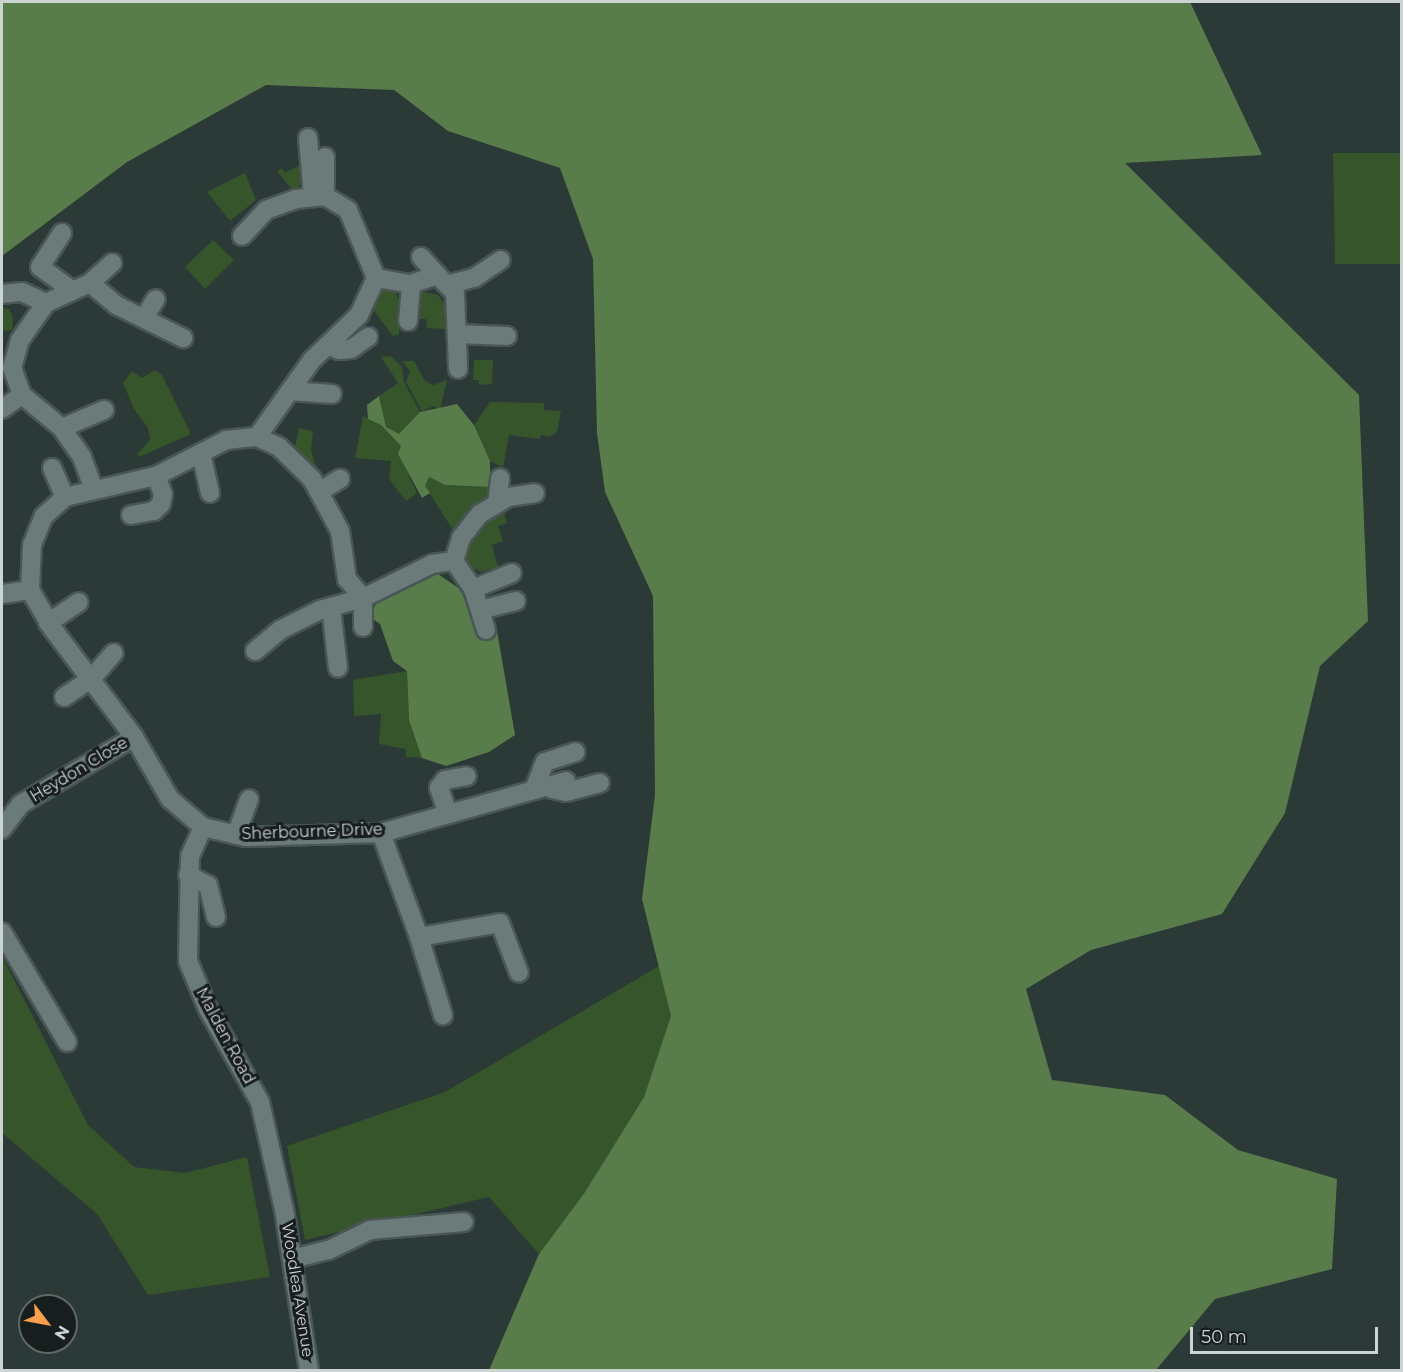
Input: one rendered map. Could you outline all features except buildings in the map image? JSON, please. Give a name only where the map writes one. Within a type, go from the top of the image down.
[{"type":"street","points":[[308,138],[319,197]]},
{"type":"street","points":[[319,197],[326,157]]},
{"type":"street","points":[[242,236],[266,210],[319,197],[348,210],[376,278],[359,315],[328,345],[290,391],[257,437]]},
{"type":"street","points":[[62,233],[40,267],[70,289]]},
{"type":"street","points":[[421,257],[455,292],[458,369]]},
{"type":"street","points":[[376,278],[411,284],[474,278],[501,260]]},
{"type":"street","points":[[94,490],[82,457],[62,428],[22,395],[12,368],[20,340],[46,303],[70,289],[90,283],[112,262]]},
{"type":"street","points":[[90,283],[116,305],[183,338]]},
{"type":"street","points":[[408,321],[411,284]]},
{"type":"street","points":[[2,294],[22,292],[46,303]]},
{"type":"street","points":[[144,318],[156,299]]},
{"type":"street","points":[[457,334],[507,336]]},
{"type":"street","points":[[328,345],[339,351],[351,349],[368,337]]},
{"type":"street","points":[[290,391],[332,394]]},
{"type":"street","points":[[2,410],[22,395]]},
{"type":"street","points":[[62,428],[104,410]]},
{"type":"street","points":[[2,594],[30,590],[32,545],[44,516],[65,497],[156,476],[226,440],[257,437],[279,447],[312,479],[340,531],[347,579],[363,598],[363,627]]},
{"type":"street","points":[[201,453],[210,493]]},
{"type":"street","points":[[52,468],[65,497]]},
{"type":"street","points":[[131,515],[154,511],[161,504],[163,494],[156,476]]},
{"type":"street","points":[[497,504],[500,478]]},
{"type":"street","points":[[319,492],[340,479]]},
{"type":"street","points":[[454,561],[461,538],[480,514],[508,497],[535,492]]},
{"type":"street","points":[[255,651],[280,630],[331,608],[363,598],[432,564],[454,561]]},
{"type":"street","points":[[454,561],[473,589],[486,630]]},
{"type":"street","points":[[473,589],[512,573]]},
{"type":"street","name":"Sherbourne Drive","points":[[30,590],[48,622],[134,737],[170,799],[203,827],[236,835],[381,832],[566,781]]},
{"type":"street","points":[[480,610],[516,600]]},
{"type":"street","points":[[48,622],[79,602]]},
{"type":"street","points":[[331,608],[338,668]]},
{"type":"street","points":[[64,697],[92,678],[114,653]]},
{"type":"street","name":"Heydon Close","points":[[2,829],[21,804],[134,737]]},
{"type":"street","points":[[575,752],[545,762],[540,789],[566,792],[600,783]]},
{"type":"street","points":[[448,814],[439,788],[445,780],[467,776]]},
{"type":"street","points":[[236,835],[249,799]]},
{"type":"street","name":"Malden Road","points":[[203,827],[190,856],[188,961],[208,1009],[260,1102],[284,1209]]},
{"type":"street","points":[[381,832],[419,937],[442,1015]]},
{"type":"street","points":[[188,875],[208,885],[216,917]]},
{"type":"street","points":[[419,937],[500,923],[519,972]]},
{"type":"street","points":[[2,932],[67,1042]]},
{"type":"street","name":"Woodlea Avenue","points":[[284,1209],[309,1371]]},
{"type":"street","points":[[292,1259],[330,1250],[370,1230],[464,1222]]},
{"type":"green space","points":[[2,2],[1190,2],[1262,155],[1125,163],[1359,395],[1368,621],[1320,666],[1285,813],[1222,914],[1091,950],[1026,989],[1052,1080],[1165,1095],[1238,1150],[1337,1179],[1332,1269],[1215,1299],[1156,1370],[489,1370],[539,1254],[585,1192],[644,1097],[671,1016],[642,899],[655,795],[653,596],[605,492],[597,433],[593,259],[560,168],[448,131],[394,90],[266,85],[127,162],[2,256]]},
{"type":"green space","points":[[1333,153],[1401,153],[1401,264],[1335,264]]},
{"type":"green space","points":[[302,164],[302,182],[294,192],[277,171],[282,168],[285,173]]},
{"type":"green space","points":[[245,173],[256,200],[230,221],[207,192]]},
{"type":"green space","points":[[213,240],[234,260],[205,289],[185,267]]},
{"type":"green space","points":[[393,288],[399,300],[399,335],[393,336],[370,306],[378,290]]},
{"type":"green space","points":[[419,291],[438,295],[446,306],[445,329],[427,328],[426,319],[419,319]]},
{"type":"green space","points":[[2,308],[9,309],[13,318],[12,330],[2,331]]},
{"type":"green space","points":[[391,356],[402,367],[404,382],[420,412],[399,435],[386,427],[379,396],[398,383],[381,357]]},
{"type":"green space","points":[[474,360],[493,360],[492,384],[479,385],[479,380],[473,380]]},
{"type":"green space","points":[[402,361],[414,361],[424,380],[433,385],[447,380],[440,410],[434,406],[422,411],[406,382],[410,371]]},
{"type":"green space","points":[[155,370],[162,375],[191,434],[139,457],[137,454],[150,440],[148,428],[134,409],[123,383],[132,371],[142,378]]},
{"type":"green space","points":[[379,396],[386,427],[399,434],[420,412],[457,404],[474,425],[490,461],[490,487],[445,485],[429,477],[425,486],[430,493],[422,498],[398,454],[401,446],[381,425],[368,419],[367,405]]},
{"type":"green space","points":[[490,402],[544,403],[544,410],[561,411],[557,432],[550,437],[541,435],[540,439],[509,435],[503,468],[490,461],[474,425]]},
{"type":"green space","points":[[363,416],[381,425],[401,446],[399,454],[417,493],[406,501],[389,479],[391,461],[355,458]]},
{"type":"green space","points":[[299,428],[313,431],[311,450],[316,467],[294,451]]},
{"type":"green space","points":[[429,477],[445,485],[490,487],[485,500],[453,530],[425,486]]},
{"type":"green space","points":[[504,513],[507,523],[498,526],[503,541],[492,545],[498,567],[481,572],[467,565],[466,547],[474,529],[488,518]]},
{"type":"green space","points":[[435,572],[460,589],[471,613],[497,631],[515,735],[489,752],[446,766],[422,758],[409,720],[407,671],[393,661],[380,624],[370,617],[378,599]]},
{"type":"green space","points":[[407,671],[409,720],[426,758],[406,757],[406,749],[379,744],[381,714],[354,716],[353,680]]},
{"type":"green space","points":[[2,956],[88,1125],[134,1167],[185,1173],[247,1157],[270,1277],[148,1295],[97,1214],[2,1133]]},
{"type":"green space","points":[[659,966],[672,1016],[644,1097],[585,1192],[539,1254],[489,1197],[305,1240],[287,1146],[445,1092]]}]
